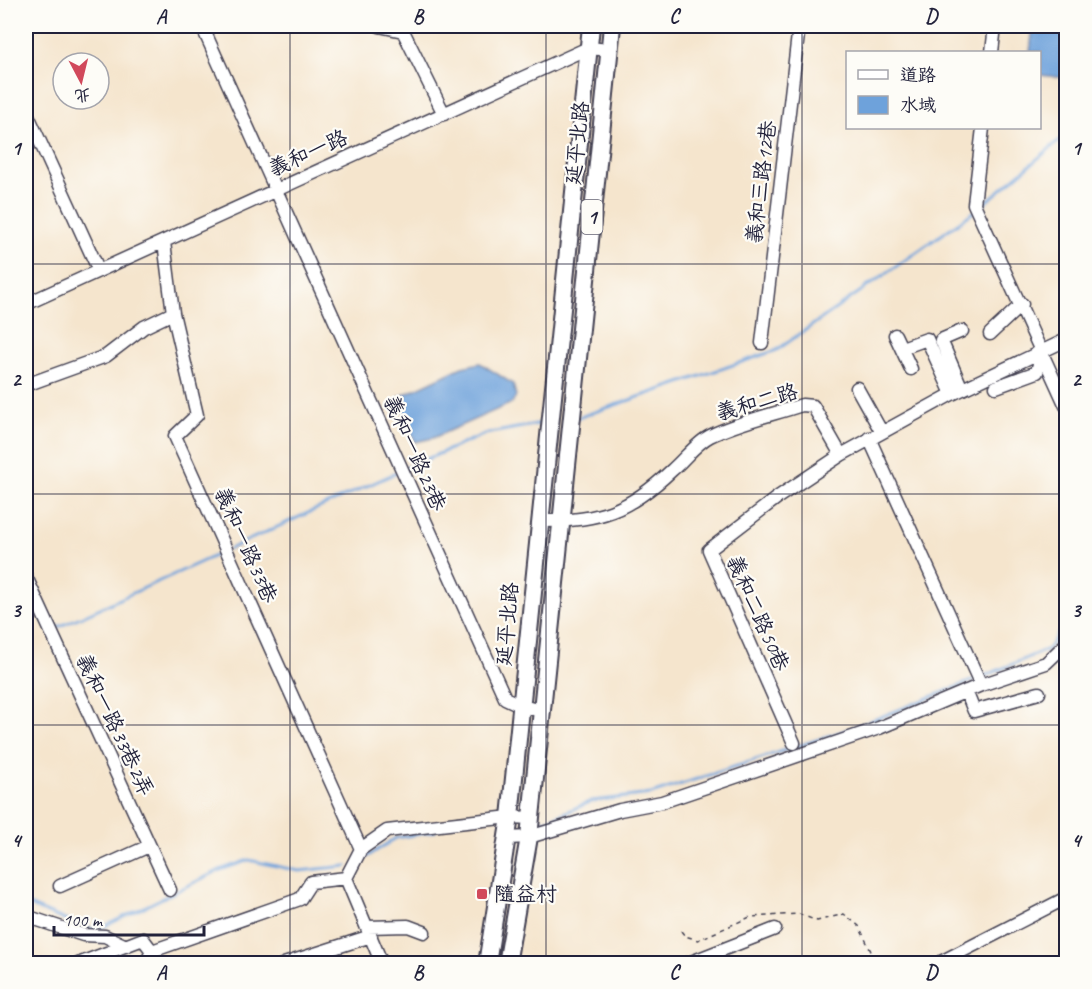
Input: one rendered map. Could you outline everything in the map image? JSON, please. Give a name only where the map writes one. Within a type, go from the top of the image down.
[{"type":"main road","name":"延平北路","points":[[510,817],[591,26]]},
{"type":"main road","name":"延平北路","points":[[531,818],[612,26]]},
{"type":"main road","name":"1","points":[[487,963],[510,817]]},
{"type":"main road","name":"1","points":[[507,963],[530,837],[531,818]]},
{"type":"main road","points":[[491,943],[510,945]]},
{"type":"street","name":"義和一路23巷","points":[[202,26],[505,698],[522,706],[542,711]]},
{"type":"street","points":[[379,26],[403,31],[444,114]]},
{"type":"street","name":"義和三路12巷","points":[[762,344],[799,26]]},
{"type":"street","points":[[992,51],[995,26]]},
{"type":"street","name":"義和一路","points":[[26,303],[588,48],[610,50]]},
{"type":"street","points":[[26,111],[99,271]]},
{"type":"street","points":[[983,129],[974,204],[1022,304],[1066,405]]},
{"type":"street","name":"義和一路33巷","points":[[164,242],[173,313],[197,415],[175,436],[352,864]]},
{"type":"street","points":[[990,334],[1022,304]]},
{"type":"street","points":[[26,386],[106,356],[144,327],[173,313]]},
{"type":"street","points":[[957,392],[941,340],[963,331]]},
{"type":"street","points":[[895,335],[911,369]]},
{"type":"street","points":[[902,348],[927,339],[957,392]]},
{"type":"street","points":[[841,455],[868,438],[957,392],[1066,340]]},
{"type":"street","points":[[996,387],[1037,372],[1042,352]]},
{"type":"street","points":[[857,388],[881,431]]},
{"type":"street","name":"義和二路","points":[[539,521],[598,516],[622,508],[646,495],[709,437],[802,405],[813,406],[841,455]]},
{"type":"street","points":[[868,438],[979,680]]},
{"type":"street","name":"義和二路50巷","points":[[794,742],[709,550],[778,497],[841,455]]},
{"type":"street","name":"義和一路33巷2弄","points":[[26,577],[170,890]]},
{"type":"street","points":[[507,838],[530,837],[620,810],[662,802],[879,728],[966,691],[979,680],[1046,663],[1066,644]]},
{"type":"street","points":[[966,691],[974,711],[1039,693]]},
{"type":"street","points":[[146,963],[152,951],[300,899],[311,882],[352,864],[387,831],[510,817],[531,818]]},
{"type":"street","points":[[60,885],[149,846]]},
{"type":"street","points":[[352,864],[369,931],[382,963]]},
{"type":"street","points":[[937,963],[1066,898]]},
{"type":"street","points":[[26,916],[83,934],[105,936],[126,946]]},
{"type":"street","points":[[284,963],[369,931],[408,926],[424,933]]},
{"type":"street","points":[[686,963],[776,929]]},
{"type":"street","points":[[78,963],[143,939],[152,951]]},
{"type":"path","points":[[681,931],[686,936],[699,940],[750,917],[799,914],[817,921],[844,914],[859,926],[878,963]]},
{"type":"water","points":[[1033,26],[1066,26],[1066,78],[1041,75],[1041,51],[1030,51]]},
{"type":"water","points":[[480,363],[513,384],[516,396],[512,403],[433,438],[415,442],[399,397],[462,367]]},
{"type":"waterway","points":[[980,207],[1066,135]]},
{"type":"waterway","points":[[577,418],[777,350],[975,211]]},
{"type":"waterway","points":[[406,468],[485,434],[544,423]]},
{"type":"waterway","points":[[229,549],[400,471]]},
{"type":"waterway","points":[[54,629],[223,552]]},
{"type":"waterway","points":[[980,678],[1048,649],[1066,622]]},
{"type":"waterway","points":[[537,821],[548,820],[592,801],[651,794],[853,728],[974,680]]},
{"type":"waterway","points":[[359,862],[396,838],[435,831]]},
{"type":"waterway","points":[[26,904],[84,928],[99,929],[220,870],[249,860],[299,871],[347,866]]},
{"type":"place","name":"隨益村","points":[[482,894]]}]
